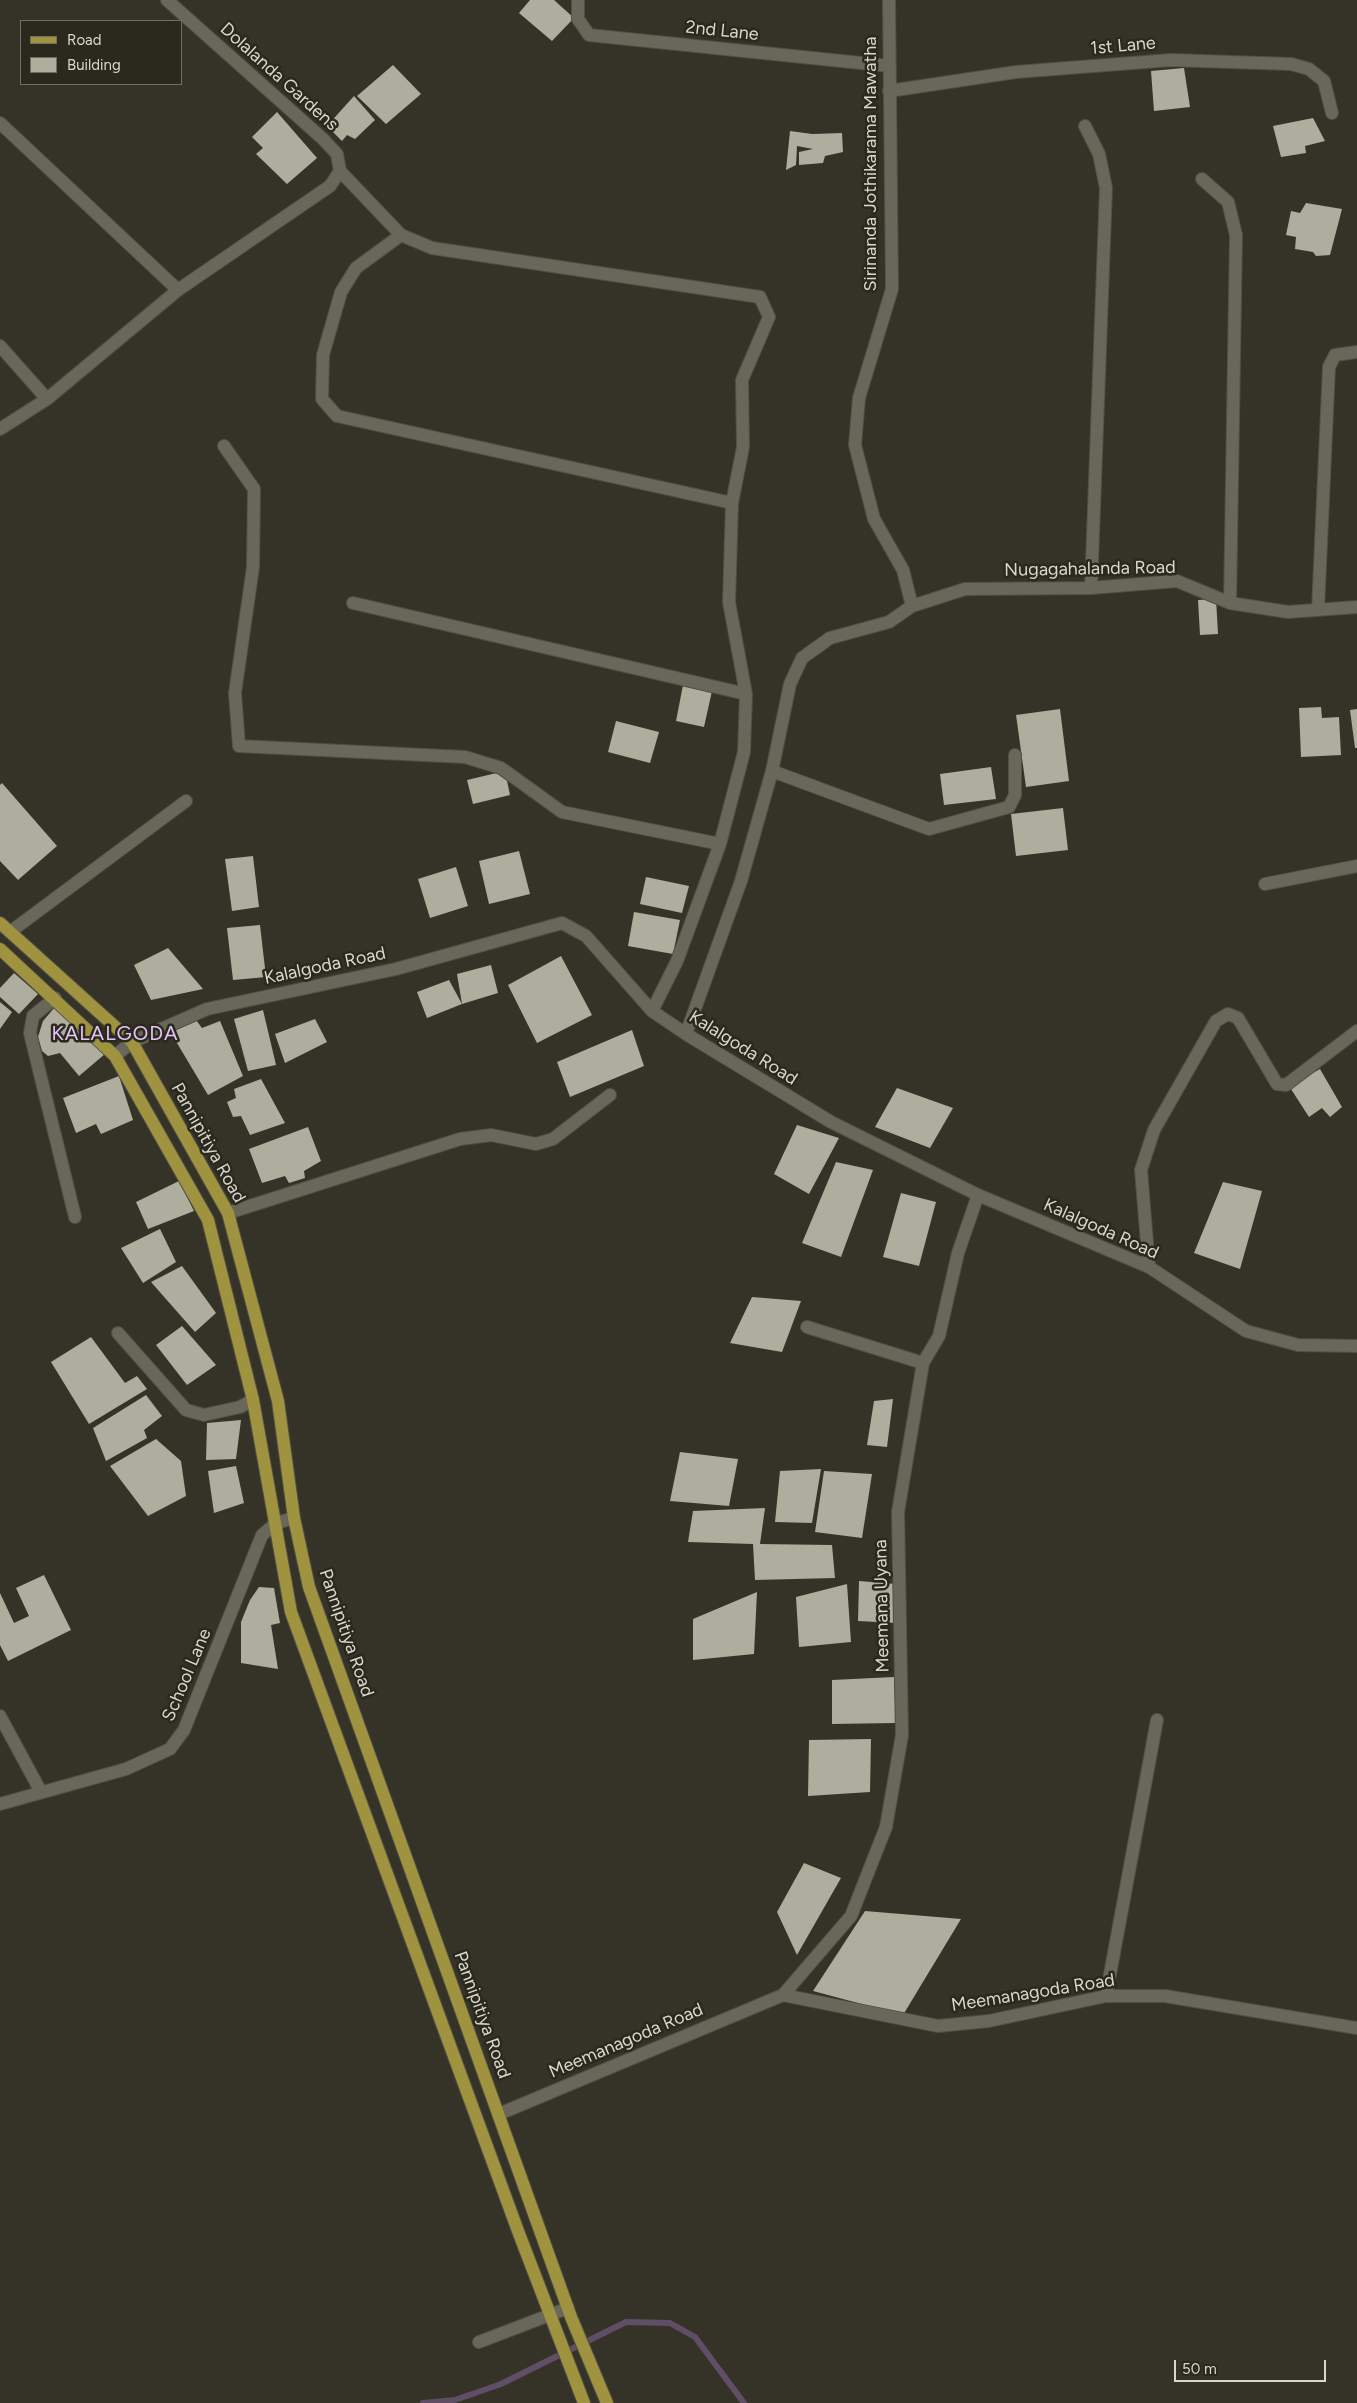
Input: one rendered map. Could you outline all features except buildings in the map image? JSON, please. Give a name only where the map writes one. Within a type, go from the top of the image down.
[{"type":"main road","name":"Pannipitiya Road","points":[[0,923],[132,1042],[228,1213],[278,1401],[294,1518],[309,1586],[569,2313],[607,2403]]},
{"type":"main road","points":[[0,949],[55,998],[115,1056],[208,1220],[253,1400],[291,1612],[518,2230],[554,2320],[584,2403]]},
{"type":"street","name":"Dolalanda Gardens","points":[[167,0],[323,139],[337,154],[340,171]]},
{"type":"street","name":"2nd Lane","points":[[578,0],[578,19],[589,35],[890,66]]},
{"type":"street","name":"Sirinanda Jothikarama Mawatha","points":[[889,0],[892,288],[860,398],[855,445],[874,519],[903,570],[912,606]]},
{"type":"street","name":"1st Lane","points":[[889,91],[1016,72],[1171,60],[1291,64],[1309,69],[1324,81],[1332,112]]},
{"type":"street","points":[[0,123],[178,290]]},
{"type":"street","points":[[1085,126],[1100,154],[1106,188],[1090,588]]},
{"type":"street","points":[[0,429],[47,399],[178,290],[330,186],[340,171],[401,235],[432,248],[760,297],[769,317],[742,380],[743,447],[732,503],[729,602],[746,694],[744,752],[720,844],[677,961],[652,1011]]},
{"type":"street","points":[[1202,179],[1228,202],[1236,235],[1230,603]]},
{"type":"street","points":[[401,235],[356,268],[341,292],[323,355],[322,399],[337,416],[732,503]]},
{"type":"street","points":[[0,346],[47,399]]},
{"type":"street","points":[[1318,609],[1329,367],[1335,355],[1357,352]]},
{"type":"street","points":[[224,446],[254,489],[253,568],[235,693],[239,746],[465,757],[501,768],[562,812],[720,844]]},
{"type":"street","name":"Nugagahalanda Road","points":[[912,606],[966,589],[1090,588],[1177,581],[1230,603],[1288,612],[1357,607]]},
{"type":"street","points":[[353,603],[746,694]]},
{"type":"street","points":[[686,1034],[741,881],[772,771],[790,684],[802,658],[830,638],[889,622],[912,606]]},
{"type":"street","points":[[772,771],[929,829],[1009,807],[1015,795],[1014,755]]},
{"type":"street","points":[[10,932],[186,801]]},
{"type":"street","points":[[1265,884],[1357,866]]},
{"type":"street","name":"Kalalgoda Road","points":[[115,1056],[132,1042],[207,1008],[396,969],[562,923],[586,936],[652,1011],[686,1034],[831,1122],[978,1195],[1150,1268],[1246,1331],[1298,1345],[1357,1346]]},
{"type":"street","points":[[55,998],[33,1016],[30,1033],[75,1216]]},
{"type":"street","points":[[1150,1268],[1142,1170],[1154,1130],[1216,1021],[1228,1014],[1238,1018],[1277,1084],[1286,1085],[1357,1031]]},
{"type":"street","points":[[228,1213],[460,1139],[492,1134],[536,1144],[553,1139],[610,1095]]},
{"type":"street","name":"Meemana Uyana","points":[[783,1994],[851,1916],[886,1826],[902,1734],[898,1512],[923,1363],[939,1336],[958,1253],[978,1195]]},
{"type":"street","points":[[807,1327],[923,1363]]},
{"type":"street","points":[[118,1333],[186,1410],[204,1415],[240,1407],[253,1400]]},
{"type":"street","points":[[276,1523],[294,1518]]},
{"type":"street","name":"School Lane","points":[[0,1804],[126,1769],[170,1749],[184,1730],[262,1536],[276,1523]]},
{"type":"street","points":[[0,1716],[41,1792]]},
{"type":"street","points":[[1106,1996],[1156,1720]]},
{"type":"street","name":"Meemanagoda Road","points":[[499,2114],[783,1994],[938,2026],[989,2022],[1106,1996],[1165,1996],[1357,2028]]},
{"type":"street","points":[[479,2342],[554,2320],[569,2313]]},
{"type":"waterway","points":[[423,2403],[455,2400],[501,2384],[626,2322],[670,2323],[695,2337],[744,2403]]},
{"type":"district","name":"KALALGODA","points":[[115,1034]]}]
